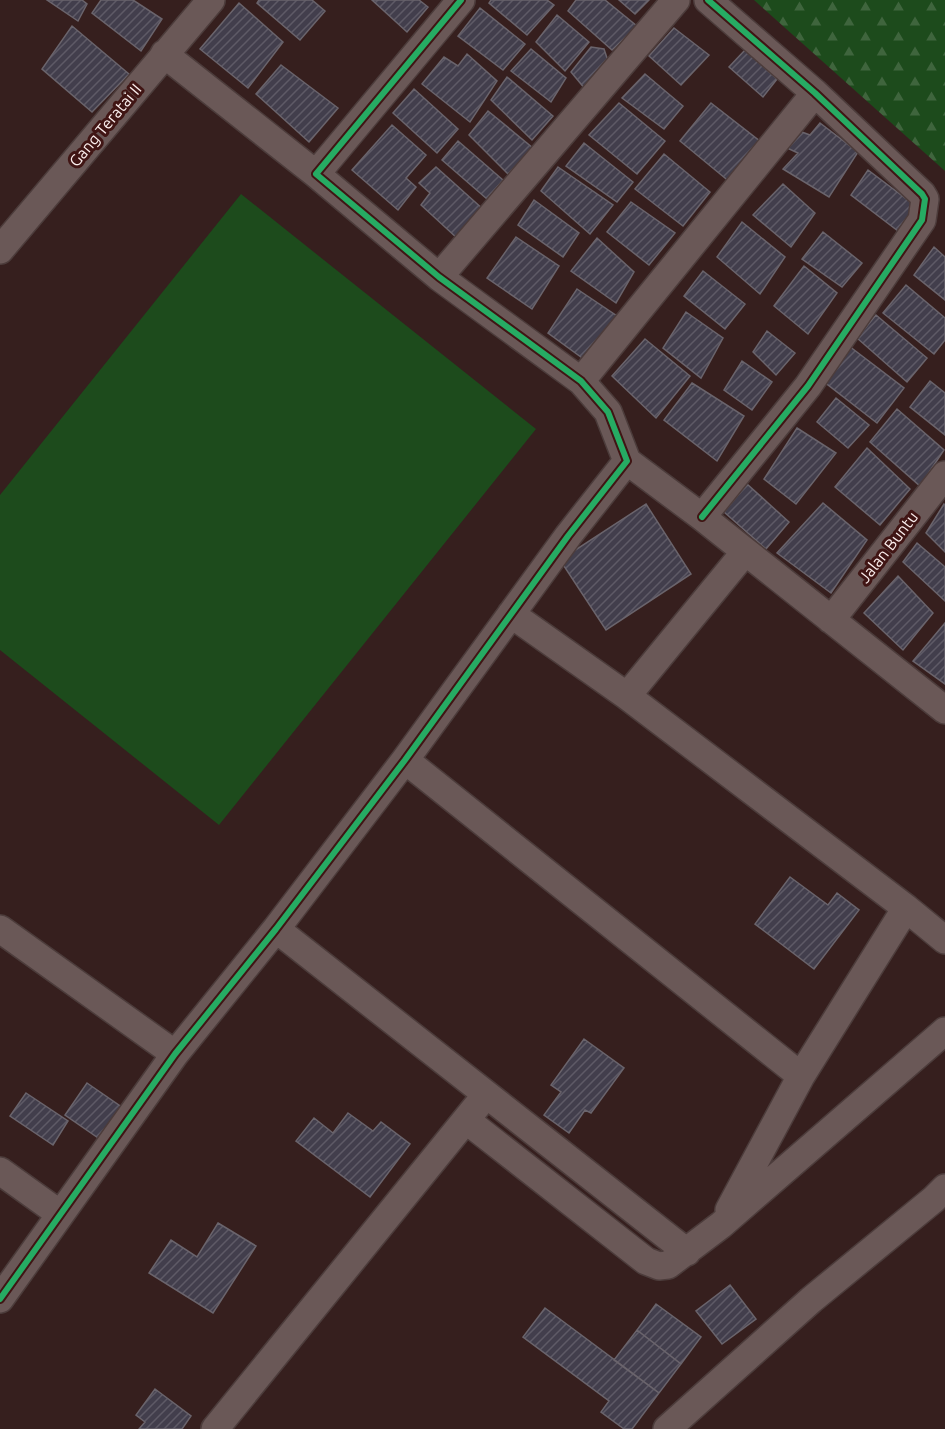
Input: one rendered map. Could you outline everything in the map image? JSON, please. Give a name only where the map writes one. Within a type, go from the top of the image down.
[{"type":"street","name":"Gang Teratai II","points":[[0,250],[211,0]]},
{"type":"street","points":[[316,174],[461,0]]},
{"type":"street","points":[[439,277],[676,0]]},
{"type":"street","points":[[702,518],[808,386],[922,220],[925,199],[815,93],[708,0]]},
{"type":"street","points":[[164,54],[316,174],[439,277],[581,381],[608,412],[627,461],[945,710]]},
{"type":"street","points":[[581,381],[815,93]]},
{"type":"street","points":[[0,1299],[175,1054],[276,929],[405,760],[568,536],[627,461]]},
{"type":"street","name":"Jalan Buntu","points":[[831,620],[945,475]]},
{"type":"street","points":[[627,696],[745,552]]},
{"type":"street","points":[[511,614],[627,696],[945,940]]},
{"type":"street","points":[[405,760],[801,1076]]},
{"type":"street","points":[[721,1225],[801,1076],[906,908]]},
{"type":"street","points":[[0,929],[175,1054]]},
{"type":"street","points":[[276,929],[687,1252]]},
{"type":"street","points":[[466,1120],[646,1261],[658,1266],[668,1265],[721,1225],[945,1031]]},
{"type":"street","points":[[215,1429],[485,1095]]},
{"type":"street","points":[[0,1172],[60,1214]]},
{"type":"street","points":[[667,1429],[811,1300],[945,1188]]},
{"type":"green space","points":[[754,0],[945,0],[945,171]]},
{"type":"green space","points":[[241,194],[536,429],[219,825],[0,650],[0,495]]},
{"type":"building","points":[[47,0],[82,0],[87,4],[78,21]]},
{"type":"building","points":[[101,0],[133,0],[162,19],[141,51],[92,13]]},
{"type":"building","points":[[259,0],[312,0],[325,11],[300,40],[257,3]]},
{"type":"building","points":[[372,0],[419,0],[428,7],[407,32]]},
{"type":"building","points":[[491,0],[547,0],[554,5],[527,35],[489,3]]},
{"type":"building","points":[[576,0],[605,0],[637,26],[612,50],[568,11]]},
{"type":"building","points":[[619,0],[649,0],[635,14]]},
{"type":"building","points":[[239,3],[283,42],[248,88],[200,49]]},
{"type":"building","points":[[480,8],[525,44],[503,70],[458,36]]},
{"type":"building","points":[[557,15],[589,42],[565,71],[536,42]]},
{"type":"building","points":[[72,26],[129,74],[92,112],[42,69]]},
{"type":"building","points":[[674,28],[709,55],[681,85],[649,56]]},
{"type":"building","points":[[591,47],[604,49],[609,64],[586,90],[571,72]]},
{"type":"building","points":[[531,49],[566,78],[551,102],[511,71]]},
{"type":"building","points":[[745,50],[777,79],[763,97],[729,67]]},
{"type":"building","points":[[467,54],[497,81],[470,122],[422,84],[444,57],[458,66]]},
{"type":"building","points":[[281,65],[338,108],[309,142],[256,94]]},
{"type":"building","points":[[645,74],[683,106],[664,129],[622,98]]},
{"type":"building","points":[[507,77],[553,116],[532,140],[491,100]]},
{"type":"building","points":[[414,89],[458,129],[437,153],[393,113]]},
{"type":"building","points":[[619,103],[665,141],[637,174],[589,135]]},
{"type":"building","points":[[711,103],[761,142],[731,183],[680,141]]},
{"type":"building","points":[[488,111],[533,148],[508,174],[469,135]]},
{"type":"building","points":[[820,123],[858,152],[829,197],[783,169],[798,153],[787,148],[799,131],[810,135]]},
{"type":"building","points":[[392,125],[426,155],[406,178],[416,187],[398,210],[352,170]]},
{"type":"building","points":[[458,141],[503,180],[487,199],[442,160]]},
{"type":"building","points":[[584,143],[633,182],[617,202],[566,166]]},
{"type":"building","points":[[664,154],[710,192],[683,226],[635,189]]},
{"type":"building","points":[[436,167],[484,210],[458,239],[421,205],[430,193],[419,183]]},
{"type":"building","points":[[558,167],[613,205],[590,234],[541,191]]},
{"type":"building","points":[[868,170],[917,207],[898,231],[851,195]]},
{"type":"building","points":[[783,184],[815,213],[791,247],[753,215]]},
{"type":"building","points":[[534,200],[579,233],[563,257],[518,225]]},
{"type":"building","points":[[631,202],[675,233],[649,265],[607,232]]},
{"type":"building","points":[[742,222],[785,257],[760,294],[717,257]]},
{"type":"building","points":[[823,232],[862,263],[842,287],[802,259]]},
{"type":"building","points":[[516,237],[559,266],[532,309],[487,278]]},
{"type":"building","points":[[597,238],[634,272],[616,303],[571,271]]},
{"type":"building","points":[[934,247],[945,257],[945,300],[914,275]]},
{"type":"building","points":[[804,266],[837,293],[808,334],[774,306]]},
{"type":"building","points":[[703,271],[745,304],[725,329],[684,296]]},
{"type":"building","points":[[906,285],[945,318],[945,340],[934,354],[883,313]]},
{"type":"building","points":[[577,289],[617,316],[585,360],[548,333]]},
{"type":"building","points":[[686,312],[723,338],[701,378],[663,348]]},
{"type":"building","points":[[876,315],[927,358],[907,382],[857,338]]},
{"type":"building","points":[[767,331],[795,353],[776,375],[753,352]]},
{"type":"building","points":[[645,339],[690,376],[656,418],[612,376]]},
{"type":"building","points":[[849,346],[904,388],[877,423],[823,381]]},
{"type":"building","points":[[742,361],[772,382],[752,410],[724,390]]},
{"type":"building","points":[[930,381],[945,393],[945,435],[910,407]]},
{"type":"building","points":[[692,383],[744,416],[717,461],[664,420]]},
{"type":"building","points":[[836,398],[869,425],[848,448],[817,422]]},
{"type":"building","points":[[897,409],[944,450],[920,486],[870,442]]},
{"type":"building","points":[[797,428],[836,453],[796,504],[764,479]]},
{"type":"building","points":[[867,448],[910,489],[880,525],[835,487]]},
{"type":"building","points":[[747,484],[789,522],[766,549],[724,512]]},
{"type":"building","points":[[823,503],[867,540],[831,593],[777,553]]},
{"type":"building","points":[[646,504],[691,574],[606,630],[560,560]]},
{"type":"building","points":[[945,505],[945,552],[926,533]]},
{"type":"building","points":[[917,543],[945,567],[945,601],[903,562]]},
{"type":"building","points":[[898,576],[933,613],[903,650],[864,613]]},
{"type":"building","points":[[945,623],[945,684],[913,661]]},
{"type":"building","points":[[790,877],[828,905],[837,893],[859,910],[814,969],[755,924]]},
{"type":"building","points":[[584,1039],[624,1068],[591,1113],[585,1110],[569,1133],[544,1115],[561,1092],[551,1085]]},
{"type":"building","points":[[87,1083],[126,1110],[104,1142],[65,1115]]},
{"type":"building","points":[[26,1093],[68,1121],[53,1145],[10,1116]]},
{"type":"building","points":[[348,1113],[373,1131],[381,1122],[410,1144],[370,1197],[296,1141],[314,1118],[333,1133]]},
{"type":"building","points":[[218,1223],[256,1246],[213,1313],[149,1273],[171,1240],[197,1257]]},
{"type":"building","points":[[730,1285],[756,1319],[722,1344],[696,1311]]},
{"type":"building","points":[[656,1304],[701,1337],[681,1364],[637,1330]]},
{"type":"building","points":[[545,1308],[659,1393],[632,1429],[624,1429],[601,1412],[609,1401],[523,1337]]},
{"type":"building","points":[[637,1330],[681,1364],[659,1393],[614,1360]]},
{"type":"building","points":[[155,1389],[191,1416],[182,1429],[139,1429],[145,1422],[136,1415]]},
{"type":"cycle path","points":[[0,1299],[175,1054],[276,929],[405,760],[568,536],[627,461],[608,412],[581,381],[439,277],[316,174],[461,0]]},
{"type":"cycle path","points":[[702,517],[808,386],[922,220],[925,199],[815,93],[708,0]]}]
